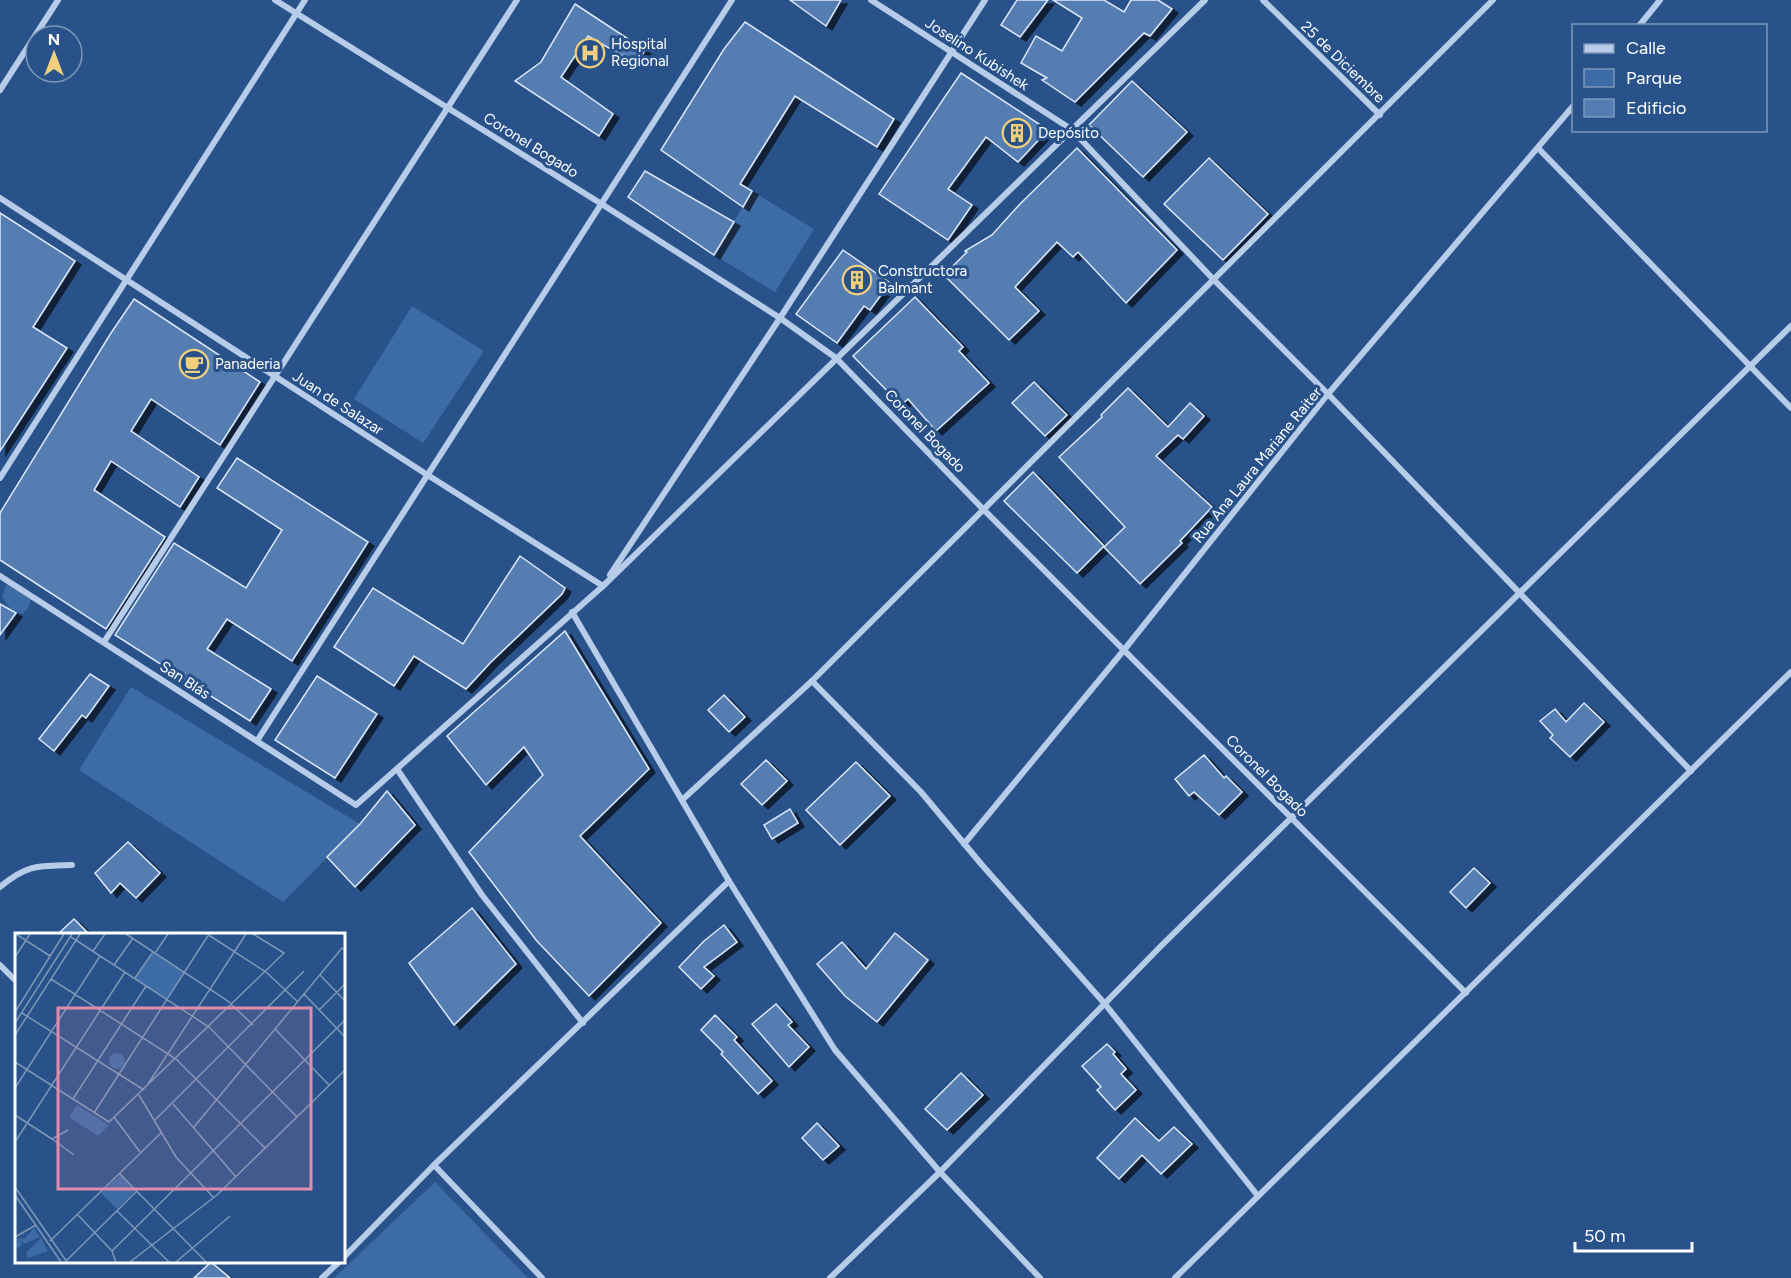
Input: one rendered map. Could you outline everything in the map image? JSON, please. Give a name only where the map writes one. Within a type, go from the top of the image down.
[{"type":"street","points":[[0,90],[58,0]]},
{"type":"street","name":"Coronel Bogado","points":[[275,0],[448,106],[780,318],[836,358],[984,510],[1466,993]]},
{"type":"street","points":[[0,478],[305,0]]},
{"type":"street","points":[[104,642],[517,0]]},
{"type":"street","points":[[257,741],[426,474],[732,0]]},
{"type":"street","name":"Joselino Kubishek","points":[[871,0],[1071,129],[1691,771]]},
{"type":"street","points":[[603,586],[780,318],[985,0]]},
{"type":"street","points":[[583,1023],[482,895],[397,769],[603,586],[1205,0]]},
{"type":"street","name":"25 de Diciembre","points":[[1263,0],[1380,115]]},
{"type":"street","points":[[682,800],[812,681],[1493,0]]},
{"type":"street","points":[[1641,24],[1660,0]]},
{"type":"street","name":"Rua Ana Laura Mariane Raiter","points":[[964,844],[1124,650],[1328,394],[1572,107]]},
{"type":"street","points":[[1538,148],[1791,408]]},
{"type":"street","name":"Juan de Salazar","points":[[0,198],[603,586]]},
{"type":"street","points":[[830,1278],[940,1172],[1161,946],[1752,367],[1791,326]]},
{"type":"street","name":"San Blás","points":[[0,576],[356,805],[397,769]]},
{"type":"street","points":[[572,612],[729,881],[835,1050],[940,1172],[1041,1278]]},
{"type":"street","points":[[1175,1278],[1791,672]]},
{"type":"street","points":[[812,681],[921,792],[1105,1004],[1258,1196]]},
{"type":"street","points":[[0,887],[17,873],[39,866],[72,864]]},
{"type":"street","points":[[345,1256],[434,1165],[729,881]]},
{"type":"street","points":[[0,965],[15,980]]},
{"type":"street","points":[[434,1165],[542,1278]]},
{"type":"street","points":[[322,1278],[338,1263]]},
{"type":"green space","points":[[752,191],[814,229],[775,292],[714,255]]},
{"type":"green space","points":[[412,306],[484,351],[423,443],[354,399]]},
{"type":"green space","points":[[6,585],[22,587],[29,595],[31,600],[23,614],[12,611],[2,597]]},
{"type":"green space","points":[[131,687],[360,824],[283,902],[79,770]]},
{"type":"green space","points":[[435,1182],[528,1278],[334,1278]]},
{"type":"building","points":[[790,0],[841,0],[826,26]]},
{"type":"building","points":[[1017,0],[1048,0],[1020,37],[1001,25]]},
{"type":"building","points":[[1053,0],[1104,0],[1124,12],[1131,0],[1158,0],[1172,9],[1150,36],[1144,33],[1075,102],[1042,80],[1047,78],[1021,63],[1036,36],[1062,51],[1082,18]]},
{"type":"building","points":[[575,4],[645,50],[637,64],[588,36],[561,77],[613,114],[599,136],[515,81],[541,62]]},
{"type":"building","points":[[745,22],[894,119],[877,147],[795,96],[740,184],[752,191],[743,207],[661,150],[724,49]]},
{"type":"building","points":[[961,73],[1048,130],[1018,162],[986,137],[948,189],[972,205],[948,240],[879,194]]},
{"type":"building","points":[[1132,81],[1187,132],[1143,177],[1089,125]]},
{"type":"building","points":[[1077,148],[1177,250],[1126,303],[1078,252],[1073,257],[1057,242],[1015,287],[1039,311],[1009,340],[944,275],[967,252],[965,251],[992,235]]},
{"type":"building","points":[[1209,158],[1268,214],[1223,260],[1164,204]]},
{"type":"building","points":[[645,171],[734,222],[714,255],[628,197]]},
{"type":"building","points":[[0,213],[75,261],[33,327],[67,348],[0,451]]},
{"type":"building","points":[[843,250],[890,283],[870,310],[864,306],[837,343],[796,314]]},
{"type":"building","points":[[915,297],[963,347],[959,351],[989,383],[936,431],[908,399],[901,405],[853,356]]},
{"type":"building","points":[[134,299],[260,382],[220,445],[151,399],[131,431],[199,477],[180,507],[111,461],[94,490],[165,537],[106,629],[0,560],[0,513]]},
{"type":"building","points":[[1034,382],[1067,415],[1045,436],[1012,403]]},
{"type":"building","points":[[1128,388],[1168,427],[1190,403],[1204,416],[1183,439],[1178,435],[1156,456],[1212,507],[1180,541],[1182,543],[1140,584],[1104,547],[1125,527],[1059,457],[1102,417],[1101,415]]},
{"type":"building","points":[[237,458],[368,542],[292,661],[227,619],[207,649],[271,689],[250,721],[115,635],[174,543],[246,588],[282,530],[217,488]]},
{"type":"building","points":[[1033,472],[1104,546],[1077,573],[1004,501]]},
{"type":"building","points":[[520,556],[565,588],[562,594],[466,689],[414,656],[394,686],[334,647],[373,588],[463,644]]},
{"type":"building","points":[[0,604],[16,613],[0,635]]},
{"type":"building","points":[[565,631],[649,769],[580,836],[661,923],[589,996],[536,940],[469,852],[543,775],[524,747],[486,785],[447,736]]},
{"type":"building","points":[[90,674],[109,686],[86,718],[82,715],[54,751],[39,739]]},
{"type":"building","points":[[317,676],[377,714],[335,778],[275,740]]},
{"type":"building","points":[[724,695],[745,717],[729,732],[708,710]]},
{"type":"building","points":[[1584,703],[1604,722],[1570,757],[1550,738],[1553,735],[1540,721],[1555,709],[1566,722]]},
{"type":"building","points":[[1204,755],[1224,778],[1226,776],[1242,792],[1219,815],[1194,792],[1189,796],[1175,779]]},
{"type":"building","points":[[766,760],[787,781],[762,805],[741,784]]},
{"type":"building","points":[[856,762],[890,796],[840,845],[806,810]]},
{"type":"building","points":[[387,791],[415,825],[355,887],[327,857],[360,824]]},
{"type":"building","points":[[790,809],[798,823],[772,839],[764,825]]},
{"type":"building","points":[[128,842],[160,873],[136,898],[120,883],[111,893],[95,873]]},
{"type":"building","points":[[1474,868],[1490,883],[1466,908],[1450,892]]},
{"type":"building","points":[[472,908],[516,964],[454,1025],[409,963]]},
{"type":"building","points":[[74,919],[88,933],[59,933]]},
{"type":"building","points":[[724,925],[737,942],[704,967],[714,976],[701,989],[679,967],[704,941]]},
{"type":"building","points":[[895,933],[928,960],[877,1022],[845,996],[817,964],[842,942],[866,969]]},
{"type":"building","points":[[776,1004],[792,1022],[788,1025],[809,1047],[789,1067],[752,1024]]},
{"type":"building","points":[[715,1015],[737,1037],[734,1040],[772,1081],[758,1094],[701,1030]]},
{"type":"building","points":[[1107,1044],[1126,1069],[1121,1074],[1136,1090],[1115,1110],[1097,1090],[1101,1087],[1082,1066]]},
{"type":"building","points":[[961,1073],[983,1095],[947,1130],[925,1109]]},
{"type":"building","points":[[1135,1118],[1159,1141],[1174,1127],[1192,1144],[1161,1174],[1142,1155],[1119,1179],[1097,1158]]},
{"type":"building","points":[[817,1123],[839,1146],[823,1160],[802,1138]]},
{"type":"building","points":[[212,1263],[230,1278],[194,1278]]},
{"type":"place","name":"Hospital Regional","points":[[590,53]]},
{"type":"place","name":"Depósito","points":[[1017,133]]},
{"type":"place","name":"Constructora Balmant","points":[[857,280]]},
{"type":"place","name":"Panaderia","points":[[194,364]]}]
